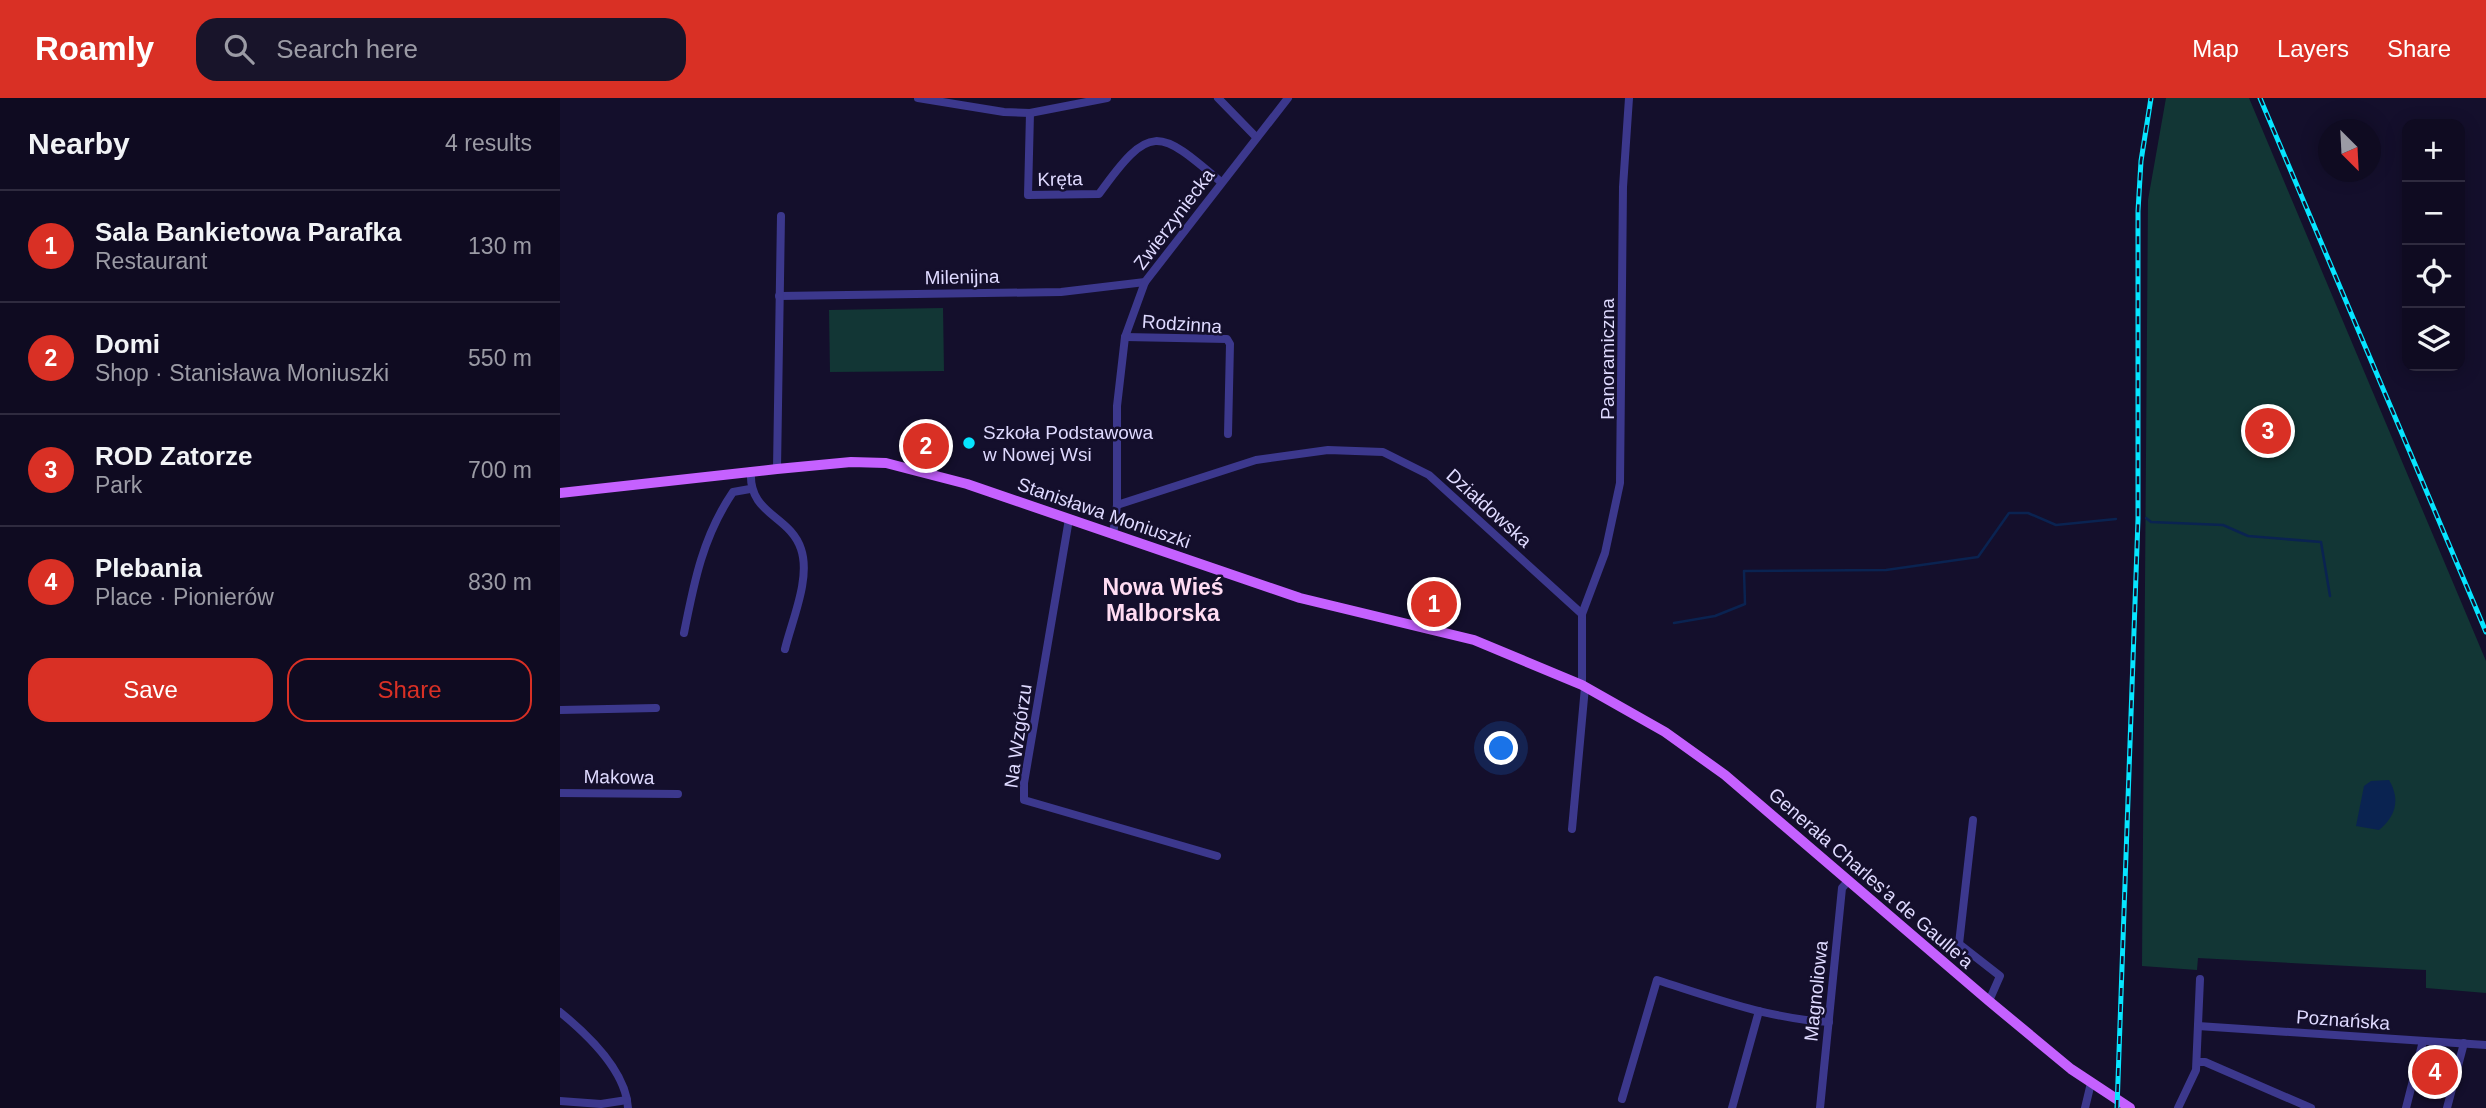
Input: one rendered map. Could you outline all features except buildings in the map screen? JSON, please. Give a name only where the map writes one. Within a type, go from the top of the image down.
[{"type":"main road","name":"Stanisława Moniuszki","points":[[560,493],[777,468],[851,462],[886,463],[947,478],[1300,598],[1474,640],[1583,686]]},
{"type":"main road","name":"Generała Charles'a de Gaulle'a","points":[[1583,686],[1665,732],[1725,775],[1989,1001],[2091,1083],[2130,1108]]},
{"type":"street","points":[[918,98],[1030,113],[1107,98]]},
{"type":"street","points":[[1218,98],[1256,137]]},
{"type":"street","name":"Zwierzyniecka","points":[[1117,505],[1117,406],[1125,337],[1145,282],[1288,98]]},
{"type":"street","name":"Panoramiczna","points":[[1582,614],[1605,553],[1620,484],[1622,187],[1629,98]]},
{"type":"street","name":"Kręta","points":[[1030,113],[1028,195],[1099,194],[1136,148],[1163,141],[1177,144],[1221,182]]},
{"type":"street","points":[[777,468],[781,216]]},
{"type":"street","name":"Milenijna","points":[[779,296],[1060,292],[1145,282]]},
{"type":"street","name":"Rodzinna","points":[[1125,337],[1227,339],[1230,344],[1228,434]]},
{"type":"street","name":"Działdowska","points":[[1117,505],[1256,460],[1328,450],[1383,453],[1429,475],[1582,614]]},
{"type":"street","points":[[751,471],[750,489],[760,505],[797,539],[802,550],[803,574],[785,649]]},
{"type":"street","points":[[684,633],[700,556],[712,527],[733,492],[750,489]]},
{"type":"street","points":[[1113,535],[1117,505]]},
{"type":"street","name":"Na Wzgórzu","points":[[1069,519],[1024,783],[1024,800],[1217,856]]},
{"type":"street","points":[[1572,829],[1583,686],[1582,614]]},
{"type":"street","points":[[560,710],[656,708]]},
{"type":"street","name":"Makowa","points":[[560,793],[678,794]]},
{"type":"street","points":[[1973,820],[1959,944],[2000,976],[1989,1001]]},
{"type":"street","name":"Magnoliowa","points":[[1820,1108],[1842,888],[1849,880]]},
{"type":"street","points":[[2178,1108],[2196,1070],[2200,979]]},
{"type":"street","points":[[1622,1099],[1657,980],[1759,1011],[1801,1021],[1829,1022]]},
{"type":"street","points":[[1732,1108],[1759,1011]]},
{"type":"street","points":[[560,1012],[614,1071],[628,1104],[560,1101]]},
{"type":"street","name":"Poznańska","points":[[2198,1026],[2486,1045]]},
{"type":"street","points":[[2406,1108],[2423,1041]]},
{"type":"street","points":[[2447,1108],[2464,1044]]},
{"type":"street","points":[[2197,1062],[2205,1062],[2311,1108]]},
{"type":"street","points":[[2085,1108],[2091,1083]]},
{"type":"green space","points":[[2166,98],[2249,98],[2486,661],[2486,993],[2426,988],[2426,970],[2198,958],[2197,970],[2142,966],[2148,200]]},
{"type":"green space","points":[[943,308],[944,371],[830,372],[829,310]]},
{"type":"water","points":[[2389,780],[2395,801],[2389,820],[2379,830],[2356,826],[2364,786],[2371,781]]},
{"type":"waterway","points":[[1674,623],[1715,616],[1745,604],[1744,571],[1886,570],[1978,557],[2009,513],[2028,513],[2056,525],[2116,519]]},
{"type":"waterway","points":[[2146,518],[2151,522],[2223,525],[2248,536],[2321,542],[2330,596]]},
{"type":"railway","points":[[2117,1108],[2138,519],[2138,211],[2141,161],[2151,98]]},
{"type":"railway","points":[[2260,98],[2486,632]]},
{"type":"place","name":"ROD Zatorze","points":[[2268,431]]},
{"type":"place","name":"Szkoła Podstawowa w Nowej Wsi","points":[[969,443]]},
{"type":"place","name":"Domi","points":[[926,446]]},
{"type":"place","name":"Sala Bankietowa Parafka","points":[[1434,604]]},
{"type":"place","name":"Plebania","points":[[2435,1072]]},
{"type":"district","name":"Nowa Wieś Malborska","points":[[1163,600]]}]
